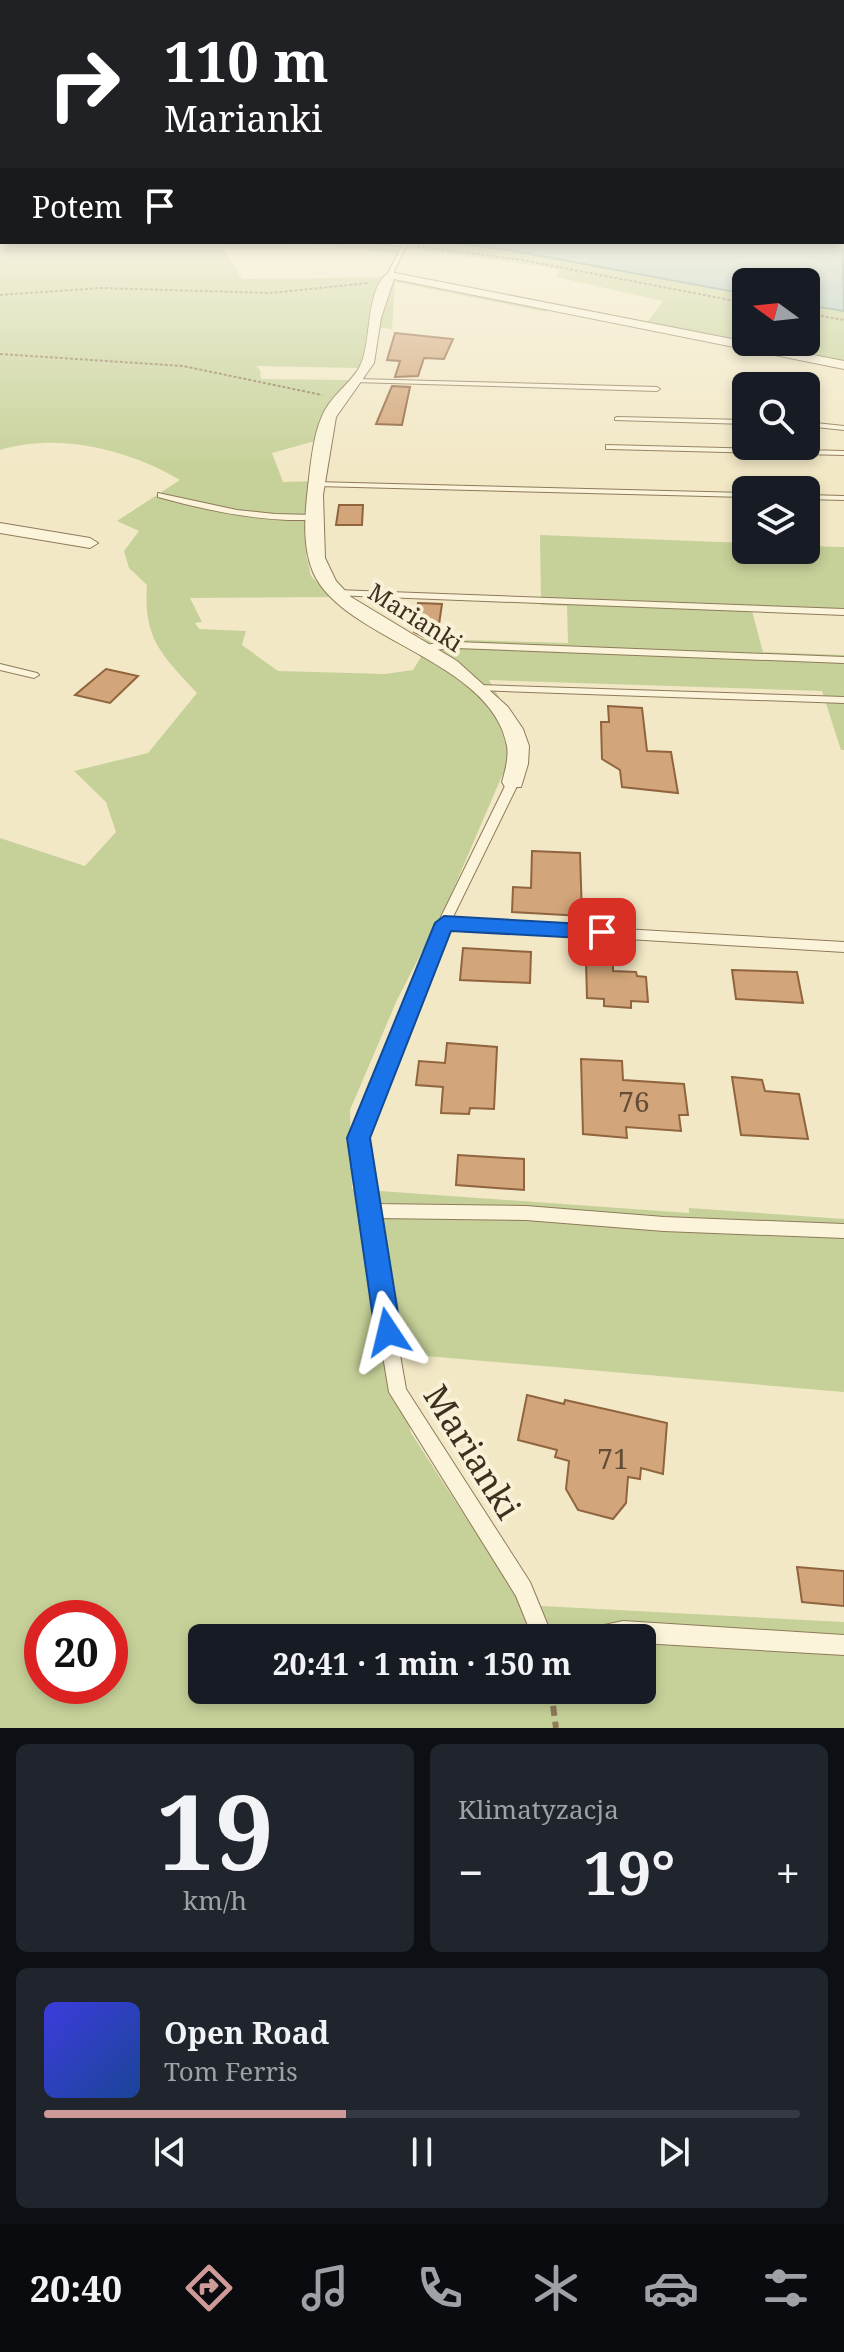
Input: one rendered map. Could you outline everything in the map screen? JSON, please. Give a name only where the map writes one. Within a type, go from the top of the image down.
[{"type":"street","name":"Marianki","points":[[380,307],[372,335],[370,358],[357,381],[331,411],[321,446],[314,517],[321,572],[343,601],[421,648],[479,688],[503,714],[519,747],[513,782]]},
{"type":"street","points":[[538,307],[844,365]]},
{"type":"street","points":[[0,528],[90,543]]},
{"type":"lane","points":[[357,381],[657,389]]},
{"type":"lane","points":[[617,419],[732,422]]},
{"type":"lane","points":[[820,425],[844,428]]},
{"type":"lane","points":[[609,447],[844,453]]},
{"type":"lane","points":[[317,484],[732,495]]},
{"type":"lane","points":[[161,495],[234,514],[314,517]]},
{"type":"lane","points":[[820,497],[844,498]]},
{"type":"lane","points":[[336,593],[844,612]]},
{"type":"lane","points":[[421,648],[456,645],[844,660]]},
{"type":"lane","points":[[0,667],[34,675]]},
{"type":"lane","points":[[479,688],[844,700]]},
{"type":"lane","name":"Marianki","points":[[513,782],[444,923],[358,1138],[367,1211],[398,1392],[523,1589],[537,1624]]},
{"type":"lane","points":[[444,923],[844,947]]},
{"type":"lane","points":[[367,1211],[526,1213],[664,1224],[844,1231]]},
{"type":"lane","points":[[656,1633],[844,1645]]},
{"type":"path","points":[[820,316],[844,320]]},
{"type":"path","points":[[0,354],[183,366],[341,399]]},
{"type":"path","points":[[553,1704],[556,1728]]},
{"type":"green space","points":[[0,307],[393,307],[392,329],[369,326],[364,358],[359,368],[256,366],[261,379],[350,380],[319,421],[315,441],[272,453],[283,482],[315,481],[306,554],[311,576],[331,597],[190,598],[202,622],[195,623],[199,629],[246,631],[242,645],[278,671],[385,674],[413,670],[421,657],[398,638],[568,643],[567,606],[541,605],[540,535],[732,542],[732,564],[820,564],[820,546],[844,547],[844,614],[752,611],[763,652],[844,655],[844,750],[841,750],[822,691],[489,680],[514,723],[510,757],[450,897],[397,1000],[350,1110],[352,1189],[689,1213],[689,1208],[844,1219],[844,1392],[391,1353],[411,1433],[523,1605],[844,1622],[844,1728],[0,1728],[0,838],[85,866],[116,832],[106,802],[74,771],[148,753],[197,693],[157,645],[148,619],[147,585],[129,568],[124,551],[139,531],[117,521],[180,480],[115,452],[69,443],[45,443],[0,450]]},
{"type":"green space","points":[[519,307],[543,307],[549,308],[546,312]]},
{"type":"green space","points":[[659,307],[732,307],[732,343],[644,326]]},
{"type":"green space","points":[[820,307],[844,311],[844,364],[802,356],[820,356]]},
{"type":"water","points":[[820,307],[820,307],[844,307],[844,311]]},
{"type":"building","points":[[395,333],[453,339],[444,359],[424,358],[418,376],[395,377],[400,361],[387,360]]},
{"type":"building","points":[[392,386],[410,387],[402,425],[376,424]]},
{"type":"building","points":[[339,505],[363,505],[362,525],[336,525]]},
{"type":"building","points":[[418,603],[442,604],[437,638],[414,632]]},
{"type":"building","points":[[106,669],[138,676],[110,703],[75,695]]},
{"type":"building","points":[[608,706],[642,708],[647,751],[671,752],[678,793],[622,787],[620,770],[602,759],[601,722],[609,722]]},
{"type":"building","points":[[532,851],[580,853],[582,916],[512,912],[513,887],[531,888]]},
{"type":"building","points":[[463,948],[531,952],[530,983],[460,980]]},
{"type":"building","points":[[586,961],[613,962],[613,971],[636,972],[637,976],[646,977],[648,1002],[631,1001],[631,1008],[604,1006],[604,999],[587,998]]},
{"type":"building","points":[[732,970],[797,972],[803,1003],[736,999]]},
{"type":"building","points":[[447,1043],[497,1047],[494,1109],[470,1108],[469,1114],[441,1113],[443,1087],[416,1085],[419,1061],[445,1063]]},
{"type":"building","points":[[581,1059],[622,1061],[623,1080],[684,1084],[688,1115],[679,1115],[681,1131],[626,1127],[627,1138],[583,1134]]},
{"type":"building","points":[[732,1077],[762,1080],[765,1091],[799,1094],[808,1139],[741,1135]]},
{"type":"building","points":[[458,1155],[524,1159],[524,1190],[456,1185]]},
{"type":"building","points":[[527,1395],[564,1404],[565,1400],[667,1423],[663,1474],[641,1468],[640,1479],[628,1477],[626,1503],[613,1519],[578,1510],[566,1489],[569,1461],[555,1457],[557,1450],[518,1440]]},
{"type":"building","points":[[797,1567],[844,1571],[844,1606],[802,1602]]},
{"type":"route","points":[[388,1332],[358,1138],[444,923],[602,932]]}]
